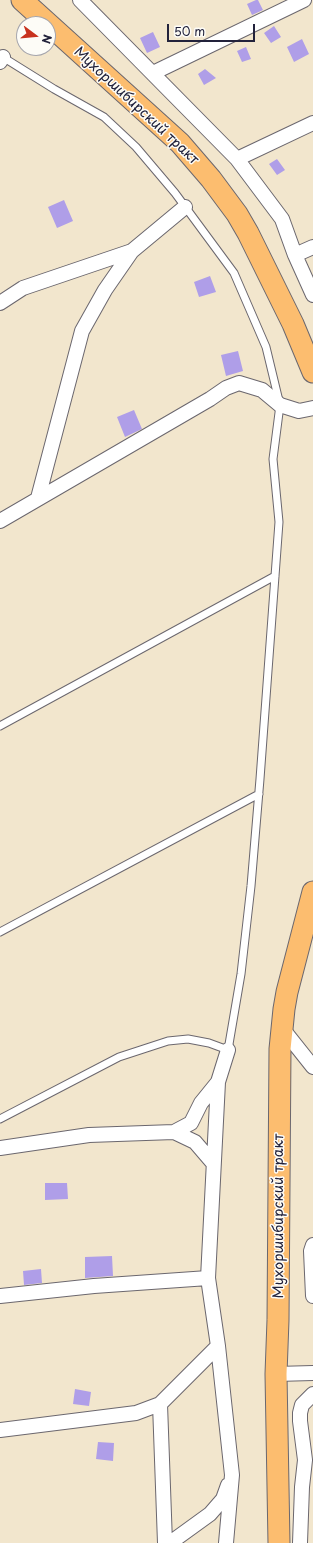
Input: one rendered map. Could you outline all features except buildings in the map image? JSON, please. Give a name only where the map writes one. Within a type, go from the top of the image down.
[{"type":"main road","name":"Мухоршибирский тракт","points":[[22,0],[170,134],[211,178],[226,197],[248,233],[293,324],[313,372]]},
{"type":"main road","name":"Мухоршибирский тракт","points":[[279,1543],[276,1374],[278,1320],[279,1076],[282,1028],[288,992],[313,892]]},
{"type":"street","points":[[80,0],[237,159],[282,219],[295,255],[313,295]]},
{"type":"street","points":[[153,73],[304,0]]},
{"type":"street","points":[[237,159],[313,123]]},
{"type":"street","points":[[38,498],[82,331],[105,290],[132,251],[184,207]]},
{"type":"street","points":[[295,255],[313,247]]},
{"type":"street","points":[[0,302],[23,288],[132,251]]},
{"type":"street","points":[[0,521],[210,399],[226,388],[239,384],[262,390],[280,405],[299,411],[313,408]]},
{"type":"street","points":[[282,1028],[313,1067]]},
{"type":"street","points":[[226,1543],[232,1475],[218,1346],[208,1278],[218,1082],[228,1050]]},
{"type":"street","points":[[174,1132],[191,1122],[201,1103],[218,1082]]},
{"type":"street","points":[[0,1148],[89,1135],[174,1132],[195,1142],[213,1163]]},
{"type":"street","points":[[313,1245],[311,1251],[313,1296]]},
{"type":"street","points":[[0,1296],[94,1286],[208,1278]]},
{"type":"street","points":[[0,1430],[136,1413],[160,1404],[218,1346]]},
{"type":"street","points":[[276,1374],[313,1373]]},
{"type":"street","points":[[300,1543],[302,1487],[305,1460],[300,1421],[308,1408],[313,1394]]},
{"type":"street","points":[[160,1404],[165,1543]]},
{"type":"street","points":[[170,1543],[210,1514],[223,1499],[232,1475]]},
{"type":"lane","points":[[0,1119],[119,1057],[168,1041],[188,1039],[209,1043],[228,1050],[242,967],[259,794],[279,522],[273,459],[280,405],[266,347],[234,274],[184,207],[136,147],[104,117],[1,58]]},
{"type":"lane","points":[[0,726],[275,576]]},
{"type":"lane","points":[[0,932],[259,794]]}]
